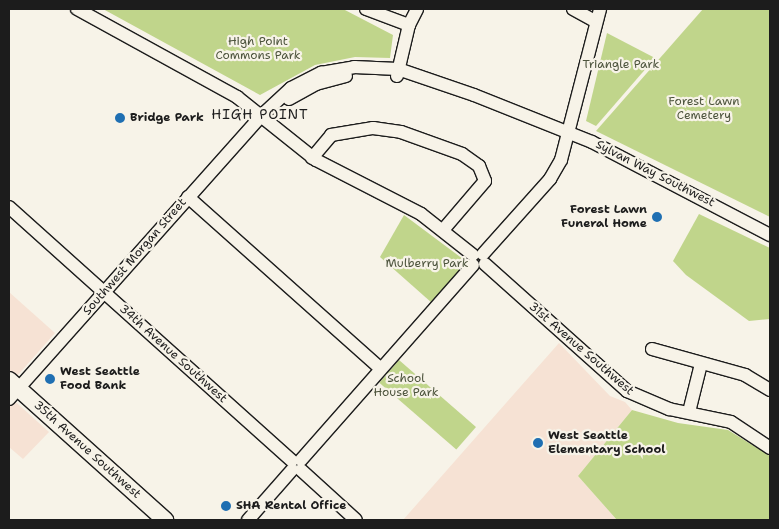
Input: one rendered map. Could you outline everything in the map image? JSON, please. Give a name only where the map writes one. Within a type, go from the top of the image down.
[{"type":"main road","name":"35th Avenue Southwest","points":[[12,389],[165,520]]},
{"type":"street","name":"31st Avenue Southwest","points":[[77,9],[237,97],[312,158],[334,172],[415,210],[479,259],[627,391],[647,402],[731,422],[770,448]]},
{"type":"street","points":[[366,9],[409,25]]},
{"type":"street","points":[[397,73],[409,25],[417,9]]},
{"type":"street","points":[[573,9],[596,22]]},
{"type":"street","points":[[248,520],[380,368],[550,179],[561,160],[570,134],[600,9]]},
{"type":"street","name":"Sylvan Way Southwest","points":[[262,116],[291,88],[321,73],[354,68],[397,73],[474,95],[570,134],[711,202],[770,235]]},
{"type":"street","name":"Southwest Morgan Street","points":[[12,389],[104,292],[262,116]]},
{"type":"street","points":[[312,158],[331,135],[373,128],[401,132],[462,154],[479,166],[485,181],[443,230]]},
{"type":"street","points":[[188,197],[380,368]]},
{"type":"street","name":"34th Avenue Southwest","points":[[9,207],[356,520]]},
{"type":"street","points":[[652,349],[745,375],[770,390]]},
{"type":"street","points":[[689,412],[701,364]]},
{"type":"shaded area","points":[[9,292],[55,333],[9,385]]},
{"type":"shaded area","name":"West Seattle Elementary School","points":[[559,343],[610,396],[625,402],[632,410],[578,476],[617,520],[403,520]]},
{"type":"shaded area","points":[[9,396],[49,432],[23,459],[9,447]]},
{"type":"green space","name":"High Point Commons Park","points":[[103,9],[343,9],[393,35],[390,58],[355,57],[315,65],[260,95]]},
{"type":"green space","name":"Forest Lawn Cemetery","points":[[703,9],[770,9],[770,217],[596,131]]},
{"type":"green space","name":"Triangle Park","points":[[607,33],[655,58],[596,126],[586,121]]},
{"type":"green space","points":[[699,214],[770,248],[770,319],[749,321],[686,275],[673,261]]},
{"type":"green space","name":"Mulberry Park","points":[[404,215],[467,262],[432,303],[380,257]]},
{"type":"green space","name":"School House Park","points":[[399,360],[476,427],[456,450],[379,383]]},
{"type":"green space","points":[[632,410],[678,423],[728,430],[770,456],[770,520],[617,520],[578,476]]},
{"type":"place","name":"Bridge Park","points":[[120,118]]},
{"type":"place","name":"Forest Lawn Funeral Home","points":[[657,217]]},
{"type":"place","name":"West Seattle Food Bank","points":[[50,379]]},
{"type":"place","name":"West Seattle Elementary School","points":[[538,443]]},
{"type":"place","name":"SHA Rental Office","points":[[226,506]]},
{"type":"district","name":"HIGH POINT","points":[[260,114]]}]
